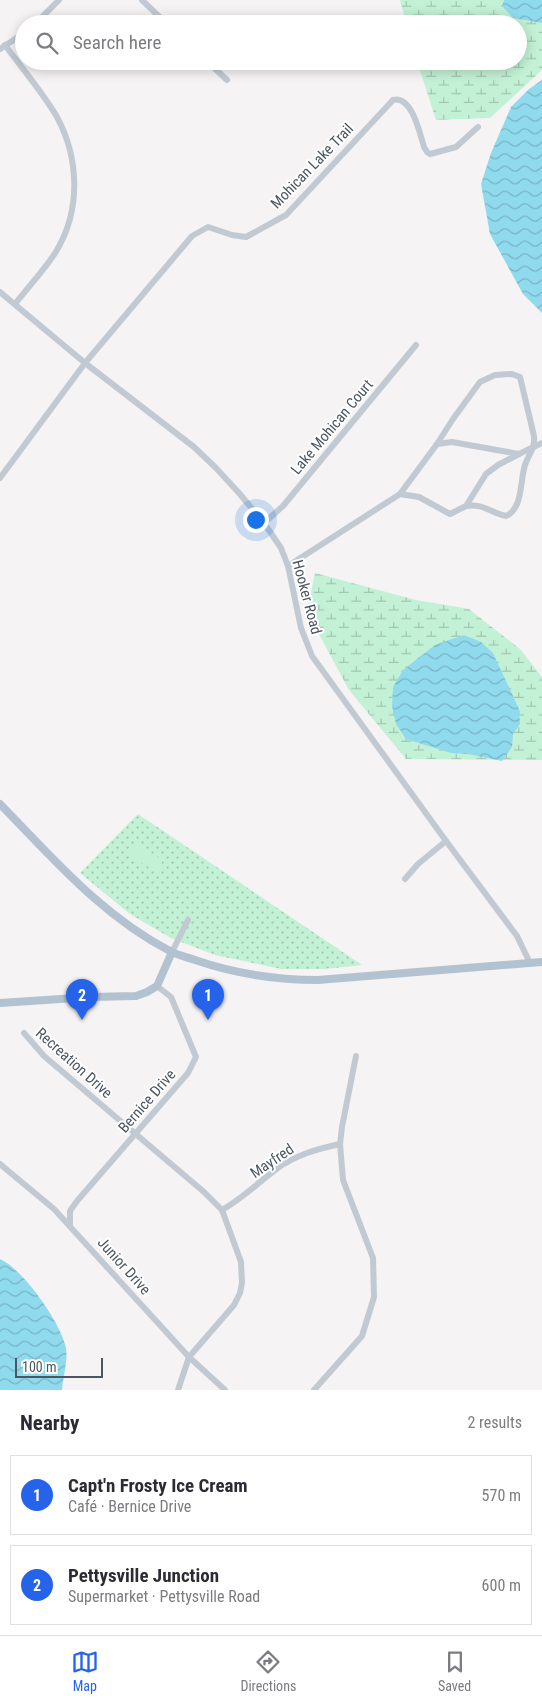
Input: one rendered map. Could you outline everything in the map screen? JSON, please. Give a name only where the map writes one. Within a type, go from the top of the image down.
[{"type":"main road","points":[[0,804],[97,901],[119,920],[172,952],[208,964],[286,980],[318,980],[542,962]]},
{"type":"main road","points":[[0,1004],[91,997],[136,996],[158,986],[172,952]]},
{"type":"street","points":[[44,15],[60,0]]},
{"type":"street","points":[[142,0],[158,15]]},
{"type":"street","points":[[15,39],[2,47],[15,64]]},
{"type":"street","points":[[15,304],[57,250],[71,213],[74,175],[72,155],[56,116],[20,70]]},
{"type":"street","points":[[216,70],[227,80]]},
{"type":"street","name":"Mohican Lake Trail","points":[[85,363],[192,236],[208,227],[232,235],[246,236],[286,215],[393,100],[397,99],[403,102],[413,113],[424,147],[430,154],[456,148],[478,127]]},
{"type":"street","name":"Hooker Road","points":[[0,292],[85,363],[194,447],[216,468],[264,523],[281,548],[288,566],[302,628],[312,656],[517,936],[530,963]]},
{"type":"street","name":"Lake Mohican Court","points":[[264,523],[283,506],[416,345]]},
{"type":"street","points":[[0,478],[85,363]]},
{"type":"street","points":[[288,566],[400,494],[478,384],[495,375],[512,374],[517,375],[521,379],[535,446],[525,466],[515,506],[509,514],[503,515],[478,505],[466,506],[450,514],[419,496],[400,494]]},
{"type":"street","points":[[436,444],[452,442],[519,454]]},
{"type":"street","points":[[466,506],[486,474],[498,465],[542,443]]},
{"type":"street","points":[[405,879],[418,864],[446,841]]},
{"type":"street","points":[[172,952],[188,920]]},
{"type":"street","name":"Bernice Drive","points":[[70,1226],[70,1211],[77,1200],[188,1072],[196,1057],[171,997],[158,986]]},
{"type":"street","name":"Recreation Drive","points":[[24,1033],[44,1056],[204,1192],[222,1210]]},
{"type":"street","points":[[314,1390],[362,1336],[374,1296],[373,1258],[343,1180],[340,1144],[356,1056]]},
{"type":"street","name":"Mayfred","points":[[222,1210],[235,1203],[277,1168],[312,1150],[340,1144]]},
{"type":"street","name":"Junior Drive","points":[[0,1164],[54,1209],[189,1357],[225,1390]]},
{"type":"street","points":[[178,1390],[189,1357],[234,1305],[240,1293],[242,1283],[241,1262],[222,1210]]},
{"type":"green space","points":[[400,0],[542,0],[542,70],[490,118],[436,120],[420,70],[527,70],[527,15],[404,15]]},
{"type":"green space","points":[[315,573],[416,600],[469,609],[520,649],[542,677],[542,760],[406,759],[349,690],[307,612]]},
{"type":"green space","points":[[138,814],[362,965],[324,969],[281,969],[215,955],[171,938],[130,914],[80,873]]},
{"type":"green space","points":[[138,844],[162,860],[162,868],[156,872],[130,855],[133,848]]},
{"type":"water","points":[[504,0],[542,0],[542,23],[527,20],[527,15],[510,15],[502,6]]},
{"type":"water","points":[[542,80],[542,313],[523,294],[490,234],[481,184],[491,153],[511,107],[529,89]]},
{"type":"water","points":[[464,635],[481,642],[493,653],[519,709],[520,724],[513,734],[512,747],[502,761],[468,754],[451,753],[406,739],[396,724],[392,706],[393,687],[403,670],[435,645]]},
{"type":"water","points":[[0,1259],[30,1285],[49,1311],[63,1337],[66,1348],[66,1364],[62,1390],[0,1390]]},
{"type":"place","name":"Pettysville Junction","points":[[82,1020]]},
{"type":"place","name":"Capt'n Frosty Ice Cream","points":[[208,1020]]}]
